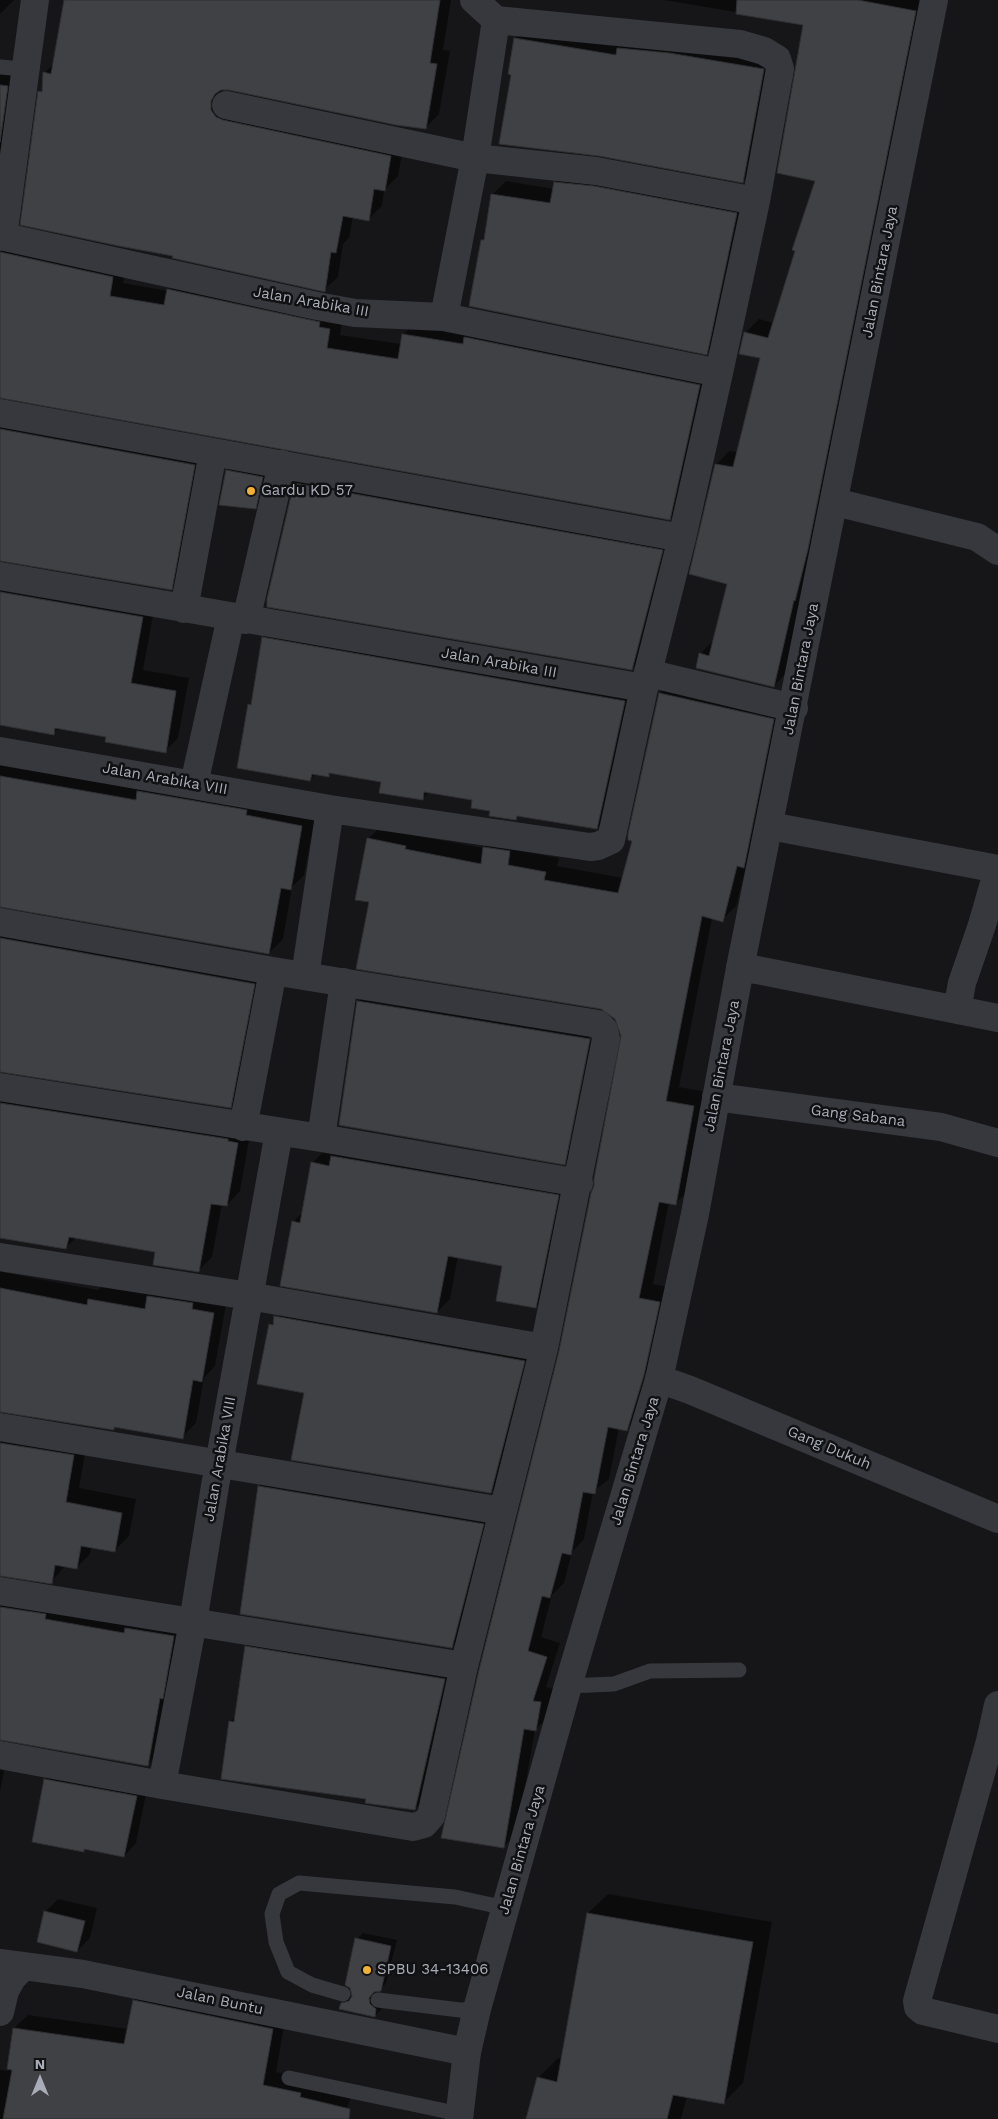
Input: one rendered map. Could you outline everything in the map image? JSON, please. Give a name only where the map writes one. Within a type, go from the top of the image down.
[{"type":"street","name":"Jalan Arabika III","points":[[35,0],[12,68],[1,236],[355,313],[444,317],[719,373]]},
{"type":"street","points":[[474,0],[496,20],[740,44],[764,51],[776,59],[780,69],[756,201],[719,373],[682,538],[646,680]]},
{"type":"street","name":"Jalan Bintara Jaya","points":[[459,2116],[467,2052],[478,2009],[568,1686],[659,1379],[695,1214],[740,968],[794,708],[934,0]]},
{"type":"street","points":[[444,317],[475,158],[496,20]]},
{"type":"street","points":[[226,105],[475,158],[596,171],[756,201]]},
{"type":"street","points":[[0,413],[682,538]]},
{"type":"street","points":[[184,609],[212,452]]},
{"type":"street","points":[[194,784],[282,464]]},
{"type":"street","points":[[835,502],[978,537],[998,551]]},
{"type":"street","name":"Jalan Arabika III","points":[[0,576],[239,618],[646,680],[794,708]]},
{"type":"street","name":"Jalan Arabika VIII","points":[[0,751],[330,809],[590,847],[598,846],[611,840],[646,680]]},
{"type":"street","points":[[305,976],[330,809]]},
{"type":"street","points":[[770,826],[998,869],[992,910],[962,983],[957,1010]]},
{"type":"street","points":[[0,922],[273,971],[598,1024],[604,1030],[606,1039],[579,1182],[544,1348],[464,1666],[431,1816],[424,1824],[413,1826],[162,1785],[0,1755]]},
{"type":"street","points":[[740,968],[998,1018]]},
{"type":"street","points":[[244,1127],[273,971]]},
{"type":"street","points":[[321,1138],[344,982]]},
{"type":"street","points":[[0,1087],[321,1138],[579,1182]]},
{"type":"street","name":"Gang Sabana","points":[[716,1097],[941,1127],[998,1143]]},
{"type":"street","name":"Jalan Arabika VIII","points":[[162,1785],[193,1622],[219,1463],[279,1132]]},
{"type":"street","points":[[0,1257],[249,1296],[544,1348]]},
{"type":"street","name":"Gang Dukuh","points":[[659,1379],[998,1519]]},
{"type":"street","points":[[0,1427],[502,1511]]},
{"type":"street","points":[[0,1591],[464,1666]]},
{"type":"street","points":[[998,1705],[994,1743],[917,2001],[922,2011],[998,2029]]},
{"type":"street","name":"Jalan Buntu","points":[[0,2012],[5,1990],[12,1978],[12,1964],[83,1974],[467,2052]]},
{"type":"lane","points":[[568,1686],[614,1684],[650,1671],[739,1670]]},
{"type":"lane","points":[[343,1994],[312,1985],[288,1972],[276,1942],[272,1914],[279,1894],[300,1883],[454,1897],[506,1908]]},
{"type":"lane","points":[[378,2000],[460,2010],[478,2009]]},
{"type":"lane","points":[[289,2078],[459,2116]]},
{"type":"building","points":[[64,0],[440,0],[430,63],[437,64],[426,129],[396,125],[229,90],[221,90],[215,94],[211,101],[211,110],[216,117],[223,120],[391,156],[385,191],[374,189],[369,221],[343,216],[336,253],[331,252],[325,292],[172,258],[173,256],[20,225],[38,91],[42,92],[43,72],[51,74]]},
{"type":"building","points":[[737,0],[858,0],[916,11],[808,549],[774,687],[696,668],[699,653],[709,656],[727,584],[689,574],[715,464],[733,467],[760,358],[739,354],[744,332],[768,338],[795,251],[792,250],[815,181],[777,173],[803,25],[736,14]]},
{"type":"building","points":[[514,38],[616,55],[617,48],[669,53],[764,69],[743,183],[599,156],[499,144],[511,75],[508,74]]},
{"type":"building","points":[[0,85],[8,86],[0,142]]},
{"type":"building","points":[[554,182],[594,186],[737,213],[707,355],[469,306],[481,240],[484,240],[491,194],[550,203]]},
{"type":"building","points":[[0,252],[113,277],[110,296],[164,305],[167,289],[320,322],[319,327],[330,329],[327,348],[398,359],[402,334],[463,344],[464,337],[700,385],[670,520],[0,398]]},
{"type":"building","points":[[0,429],[195,465],[172,590],[0,561]]},
{"type":"building","points":[[226,470],[263,477],[256,509],[219,505]]},
{"type":"building","points":[[294,483],[663,550],[632,670],[267,607],[267,599]]},
{"type":"building","points":[[0,592],[143,617],[131,683],[176,691],[166,753],[105,742],[106,737],[55,728],[54,735],[0,725]]},
{"type":"building","points":[[262,637],[625,701],[597,829],[517,816],[516,820],[489,816],[490,811],[471,808],[472,800],[424,792],[423,800],[379,793],[381,782],[329,773],[329,777],[312,774],[310,781],[237,768],[248,704],[251,705]]},
{"type":"building","points":[[659,693],[774,719],[744,868],[737,866],[723,922],[702,916],[666,1101],[694,1106],[676,1205],[659,1202],[639,1298],[660,1302],[644,1375],[627,1431],[608,1427],[595,1494],[583,1492],[571,1555],[562,1553],[550,1598],[542,1596],[528,1651],[547,1657],[533,1701],[541,1702],[536,1731],[524,1729],[504,1848],[441,1838],[479,1670],[559,1351],[594,1186],[621,1036],[615,1019],[601,1009],[356,969],[369,902],[355,900],[367,838],[406,846],[405,849],[481,864],[483,847],[510,851],[508,865],[546,872],[544,880],[618,893],[632,841],[628,840],[628,834]]},
{"type":"building","points":[[0,776],[136,800],[137,791],[247,810],[246,815],[302,826],[291,890],[281,888],[269,954],[0,907]]},
{"type":"building","points":[[0,938],[255,984],[231,1108],[0,1072]]},
{"type":"building","points":[[357,1001],[590,1039],[565,1165],[339,1125]]},
{"type":"building","points":[[0,1103],[228,1139],[228,1141],[238,1143],[227,1206],[211,1204],[199,1272],[153,1265],[155,1252],[69,1237],[66,1249],[0,1238]]},
{"type":"building","points":[[331,1156],[559,1195],[536,1308],[496,1301],[502,1266],[448,1256],[437,1313],[280,1286],[292,1221],[300,1223],[311,1162],[329,1166]]},
{"type":"building","points":[[0,1288],[87,1305],[88,1299],[145,1309],[147,1296],[193,1303],[192,1309],[214,1313],[202,1382],[193,1380],[183,1439],[114,1427],[114,1430],[0,1412]]},
{"type":"building","points":[[274,1316],[525,1361],[491,1493],[291,1460],[304,1393],[257,1384],[269,1324],[273,1325]]},
{"type":"building","points":[[0,1443],[74,1455],[66,1502],[122,1513],[115,1552],[81,1546],[77,1569],[55,1565],[52,1584],[0,1576]]},
{"type":"building","points":[[258,1486],[484,1524],[452,1648],[240,1614]]},
{"type":"building","points":[[0,1607],[46,1614],[45,1619],[124,1633],[125,1628],[174,1636],[163,1699],[160,1698],[148,1766],[0,1740]]},
{"type":"building","points":[[245,1646],[445,1679],[415,1810],[365,1803],[366,1799],[221,1779],[229,1721],[234,1722]]},
{"type":"building","points":[[44,1779],[137,1796],[124,1857],[84,1849],[84,1852],[32,1842]]},
{"type":"building","points":[[44,1911],[85,1921],[77,1952],[37,1942]]},
{"type":"building","points":[[587,1913],[753,1942],[724,2104],[673,2095],[667,2119],[526,2119],[537,2077],[557,2082]]},
{"type":"building","name":"SPBU 34-13406","points":[[355,1938],[391,1946],[381,1991],[374,1992],[369,1998],[370,2004],[376,2009],[375,2017],[339,2009],[341,2003],[349,2001],[352,1996],[350,1988],[345,1985]]},
{"type":"building","points":[[133,2000],[273,2029],[263,2085],[301,2093],[300,2097],[350,2109],[349,2119],[3,2119],[12,2070],[7,2069],[13,2028],[124,2044]]},
{"type":"place","name":"Gardu KD 57","points":[[251,491]]},
{"type":"place","name":"SPBU 34-13406","points":[[367,1970]]}]
